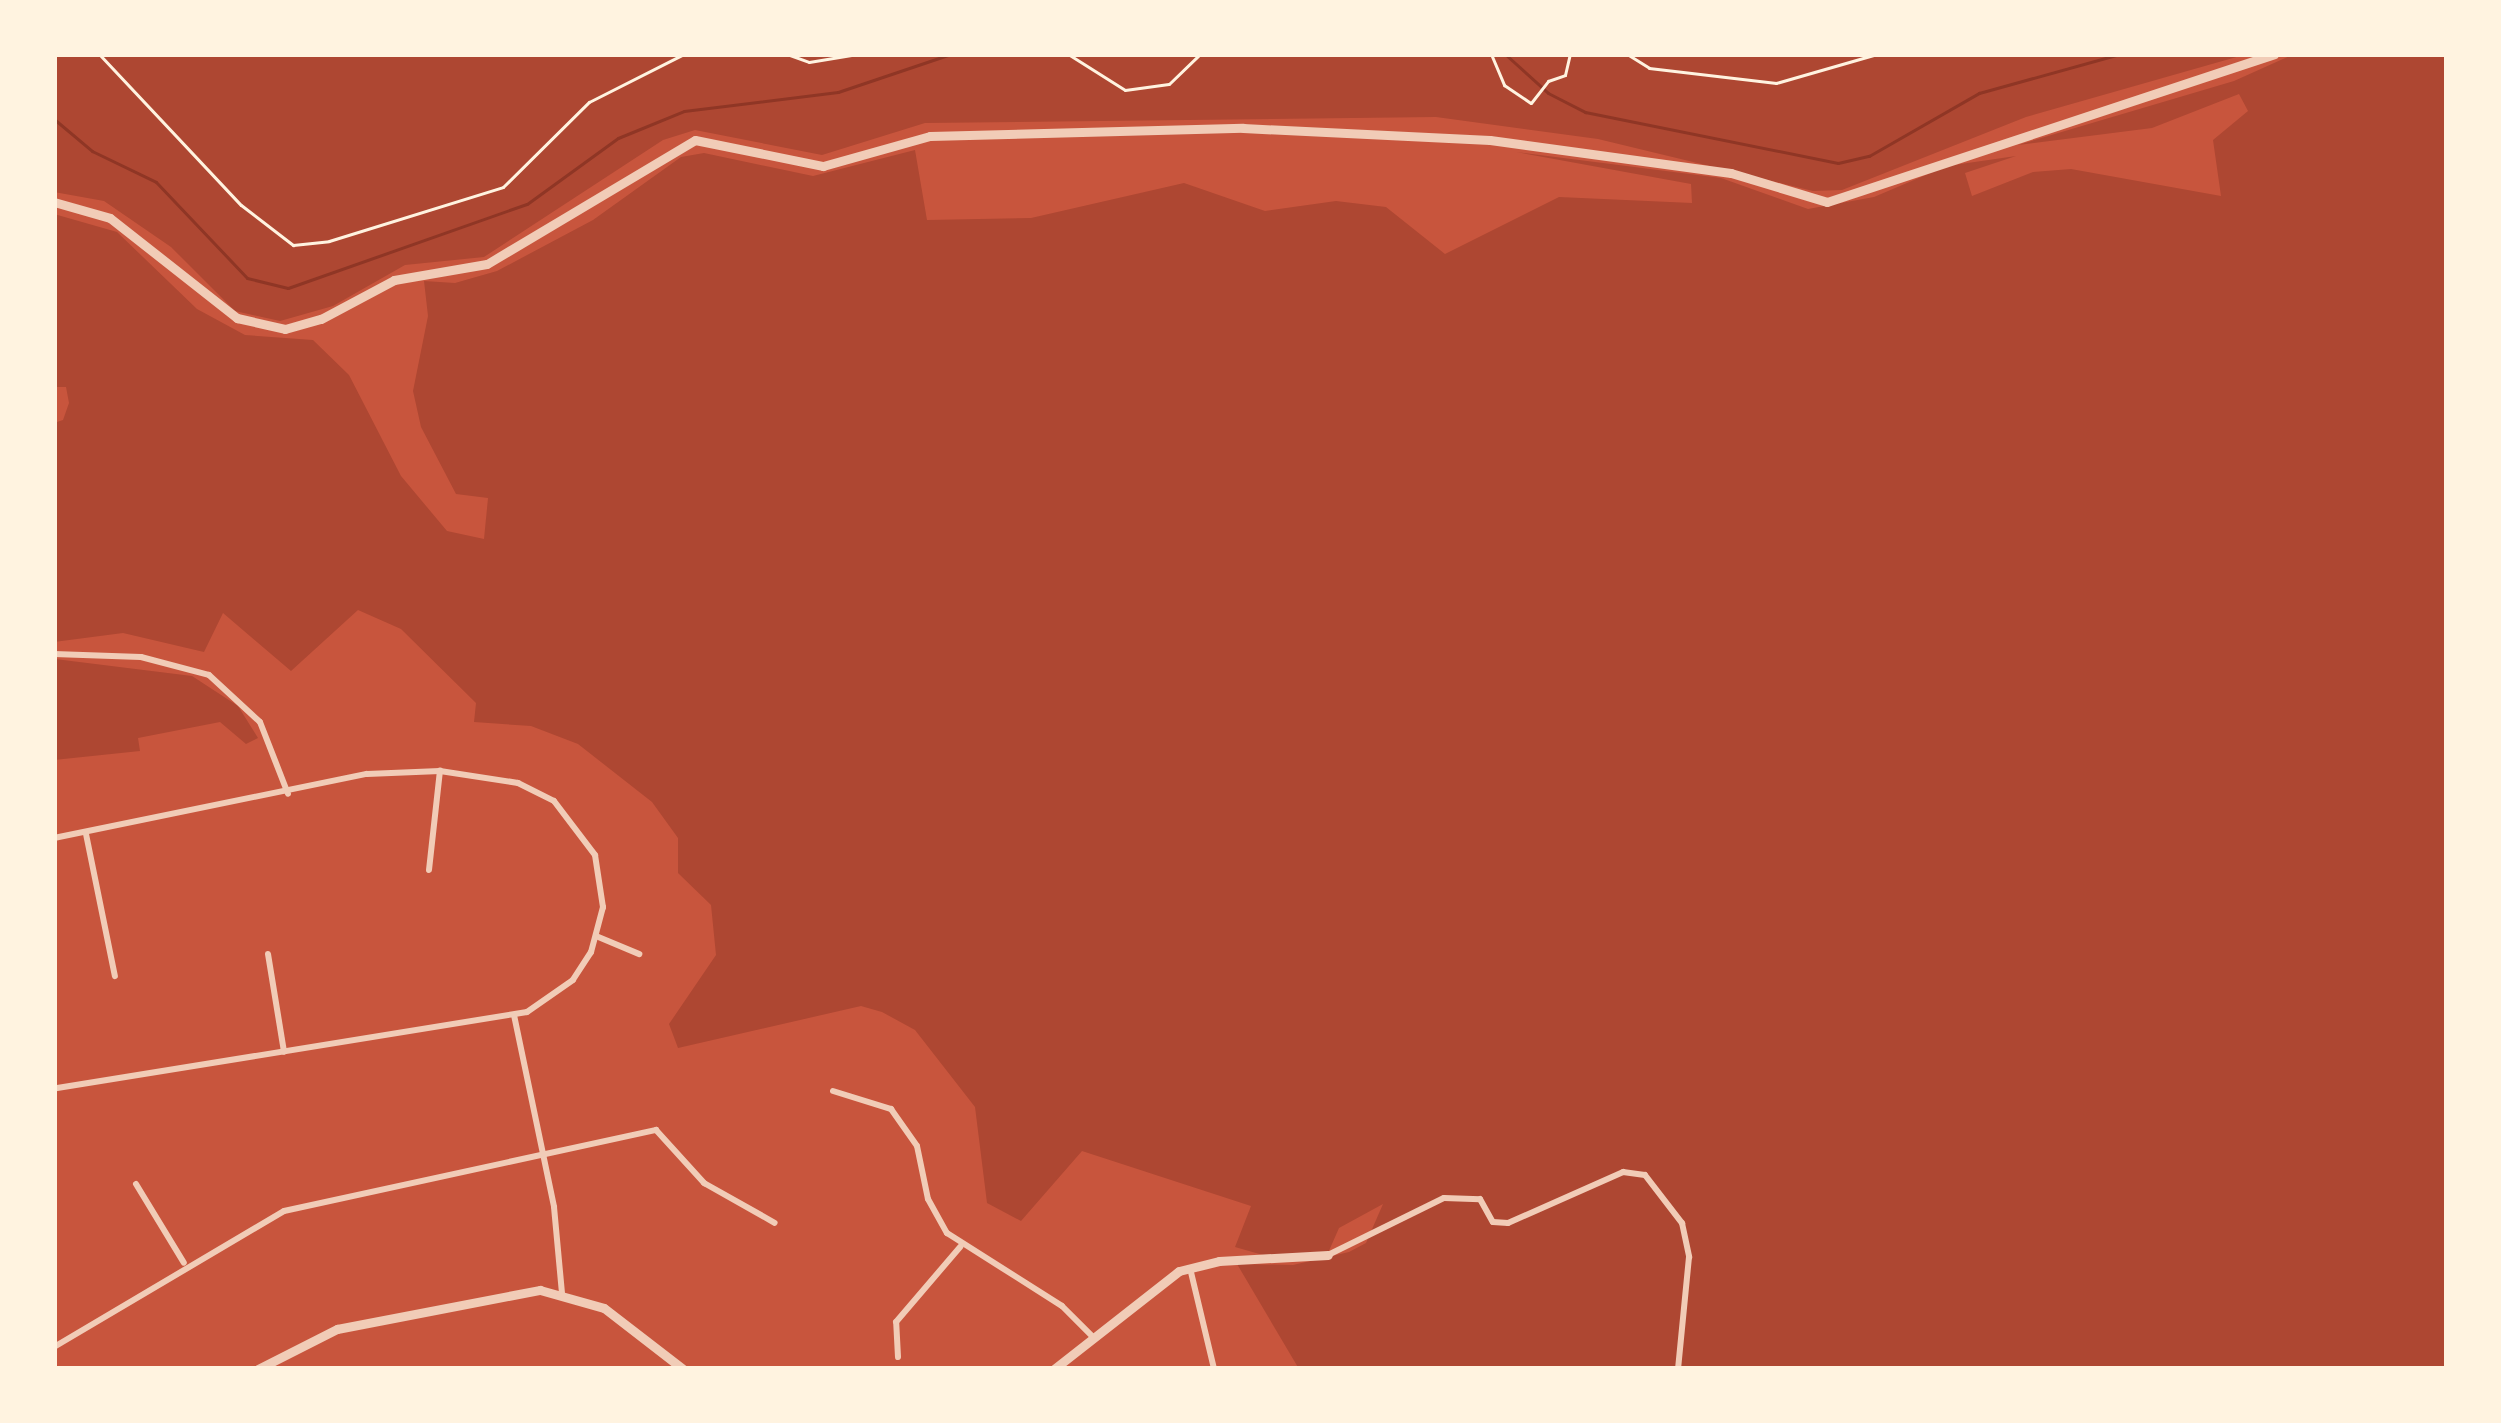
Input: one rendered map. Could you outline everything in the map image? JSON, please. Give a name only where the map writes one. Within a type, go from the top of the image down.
[{"type":"street","points":[[54,202],[110,218],[237,318],[285,329],[394,280],[487,264],[695,140],[824,166],[930,136],[1243,128],[1472,139],[1731,173],[1828,202],[2274,54]]},
{"type":"street","points":[[54,654],[141,657],[209,675],[260,722],[288,794]]},
{"type":"street","points":[[429,870],[440,771]]},
{"type":"street","points":[[54,838],[288,794],[367,774],[440,771],[518,783],[563,808],[600,874],[596,936],[558,994],[514,1015],[54,1089]]},
{"type":"street","points":[[86,834],[115,976]]},
{"type":"street","points":[[596,936],[639,954]]},
{"type":"street","points":[[268,954],[284,1052]]},
{"type":"street","points":[[514,1015],[543,1153],[562,1294]]},
{"type":"street","points":[[833,1091],[858,1093],[899,1118],[917,1146],[935,1216],[960,1247],[1062,1306],[1093,1337]]},
{"type":"street","points":[[54,1347],[251,1224],[318,1201],[656,1130],[704,1183],[775,1223]]},
{"type":"street","points":[[1054,1369],[1190,1268],[1328,1255],[1444,1198],[1480,1199],[1493,1222],[1508,1223],[1623,1172],[1646,1175],[1682,1222],[1690,1258],[1678,1369]]},
{"type":"street","points":[[136,1184],[184,1263]]},
{"type":"street","points":[[898,1358],[896,1322],[960,1247]]},
{"type":"street","points":[[1190,1268],[1214,1369]]},
{"type":"street","points":[[258,1369],[337,1329],[516,1291],[562,1294],[619,1317],[683,1369]]},
{"type":"path","points":[[99,54],[241,205],[293,244],[329,241],[502,187],[590,102],[684,54]]},
{"type":"path","points":[[787,54],[809,62],[857,54]]},
{"type":"path","points":[[1067,54],[1126,90],[1169,84],[1200,54]]},
{"type":"path","points":[[1491,54],[1504,85],[1531,104],[1548,81],[1565,75],[1570,54]]},
{"type":"path","points":[[1597,54],[1613,54]]},
{"type":"path","points":[[1627,54],[1648,68],[1776,83],[1877,54]]},
{"type":"shaded area","points":[[54,54],[2247,54],[2026,117],[1842,190],[1813,191],[1598,139],[1436,117],[925,123],[822,155],[695,130],[663,140],[484,257],[405,265],[333,306],[280,321],[235,311],[171,247],[104,201],[54,192]]},
{"type":"shaded area","points":[[2294,54],[2447,54],[2447,1369],[1299,1369],[1237,1264],[1293,1265],[1349,1252],[1366,1243],[1383,1204],[1339,1228],[1328,1253],[1263,1255],[1235,1247],[1251,1206],[1082,1151],[1021,1221],[987,1203],[975,1107],[915,1030],[882,1012],[861,1006],[678,1048],[669,1024],[716,955],[711,905],[678,873],[678,838],[652,802],[578,744],[531,726],[474,722],[476,703],[401,629],[358,610],[291,671],[223,613],[204,652],[123,633],[54,642],[54,423],[63,420],[69,403],[66,387],[54,387],[54,214],[117,232],[197,309],[245,335],[313,340],[349,375],[401,476],[447,531],[484,539],[488,498],[456,494],[421,427],[413,391],[428,316],[424,281],[455,283],[497,271],[593,220],[681,157],[704,153],[813,176],[915,150],[927,220],[1031,218],[1184,183],[1265,211],[1336,201],[1386,207],[1445,254],[1559,197],[1692,203],[1691,184],[1516,152],[1721,178],[1808,209],[1874,197],[1947,166],[2016,156],[1965,173],[1972,196],[2033,172],[2071,169],[2221,196],[2213,140],[2248,111],[2239,94],[2152,128],[2018,145],[2234,81]]},
{"type":"shaded area","points":[[55,659],[192,676],[238,706],[258,738],[246,744],[220,722],[138,738],[140,751],[54,760]]},
{"type":"waterway","points":[[54,119],[92,151],[156,182],[247,278],[288,288],[527,204],[618,138],[684,111],[838,92],[951,54]]},
{"type":"waterway","points":[[1505,54],[1548,93],[1585,112],[1838,163],[1869,156],[1979,93],[2120,54]]}]
